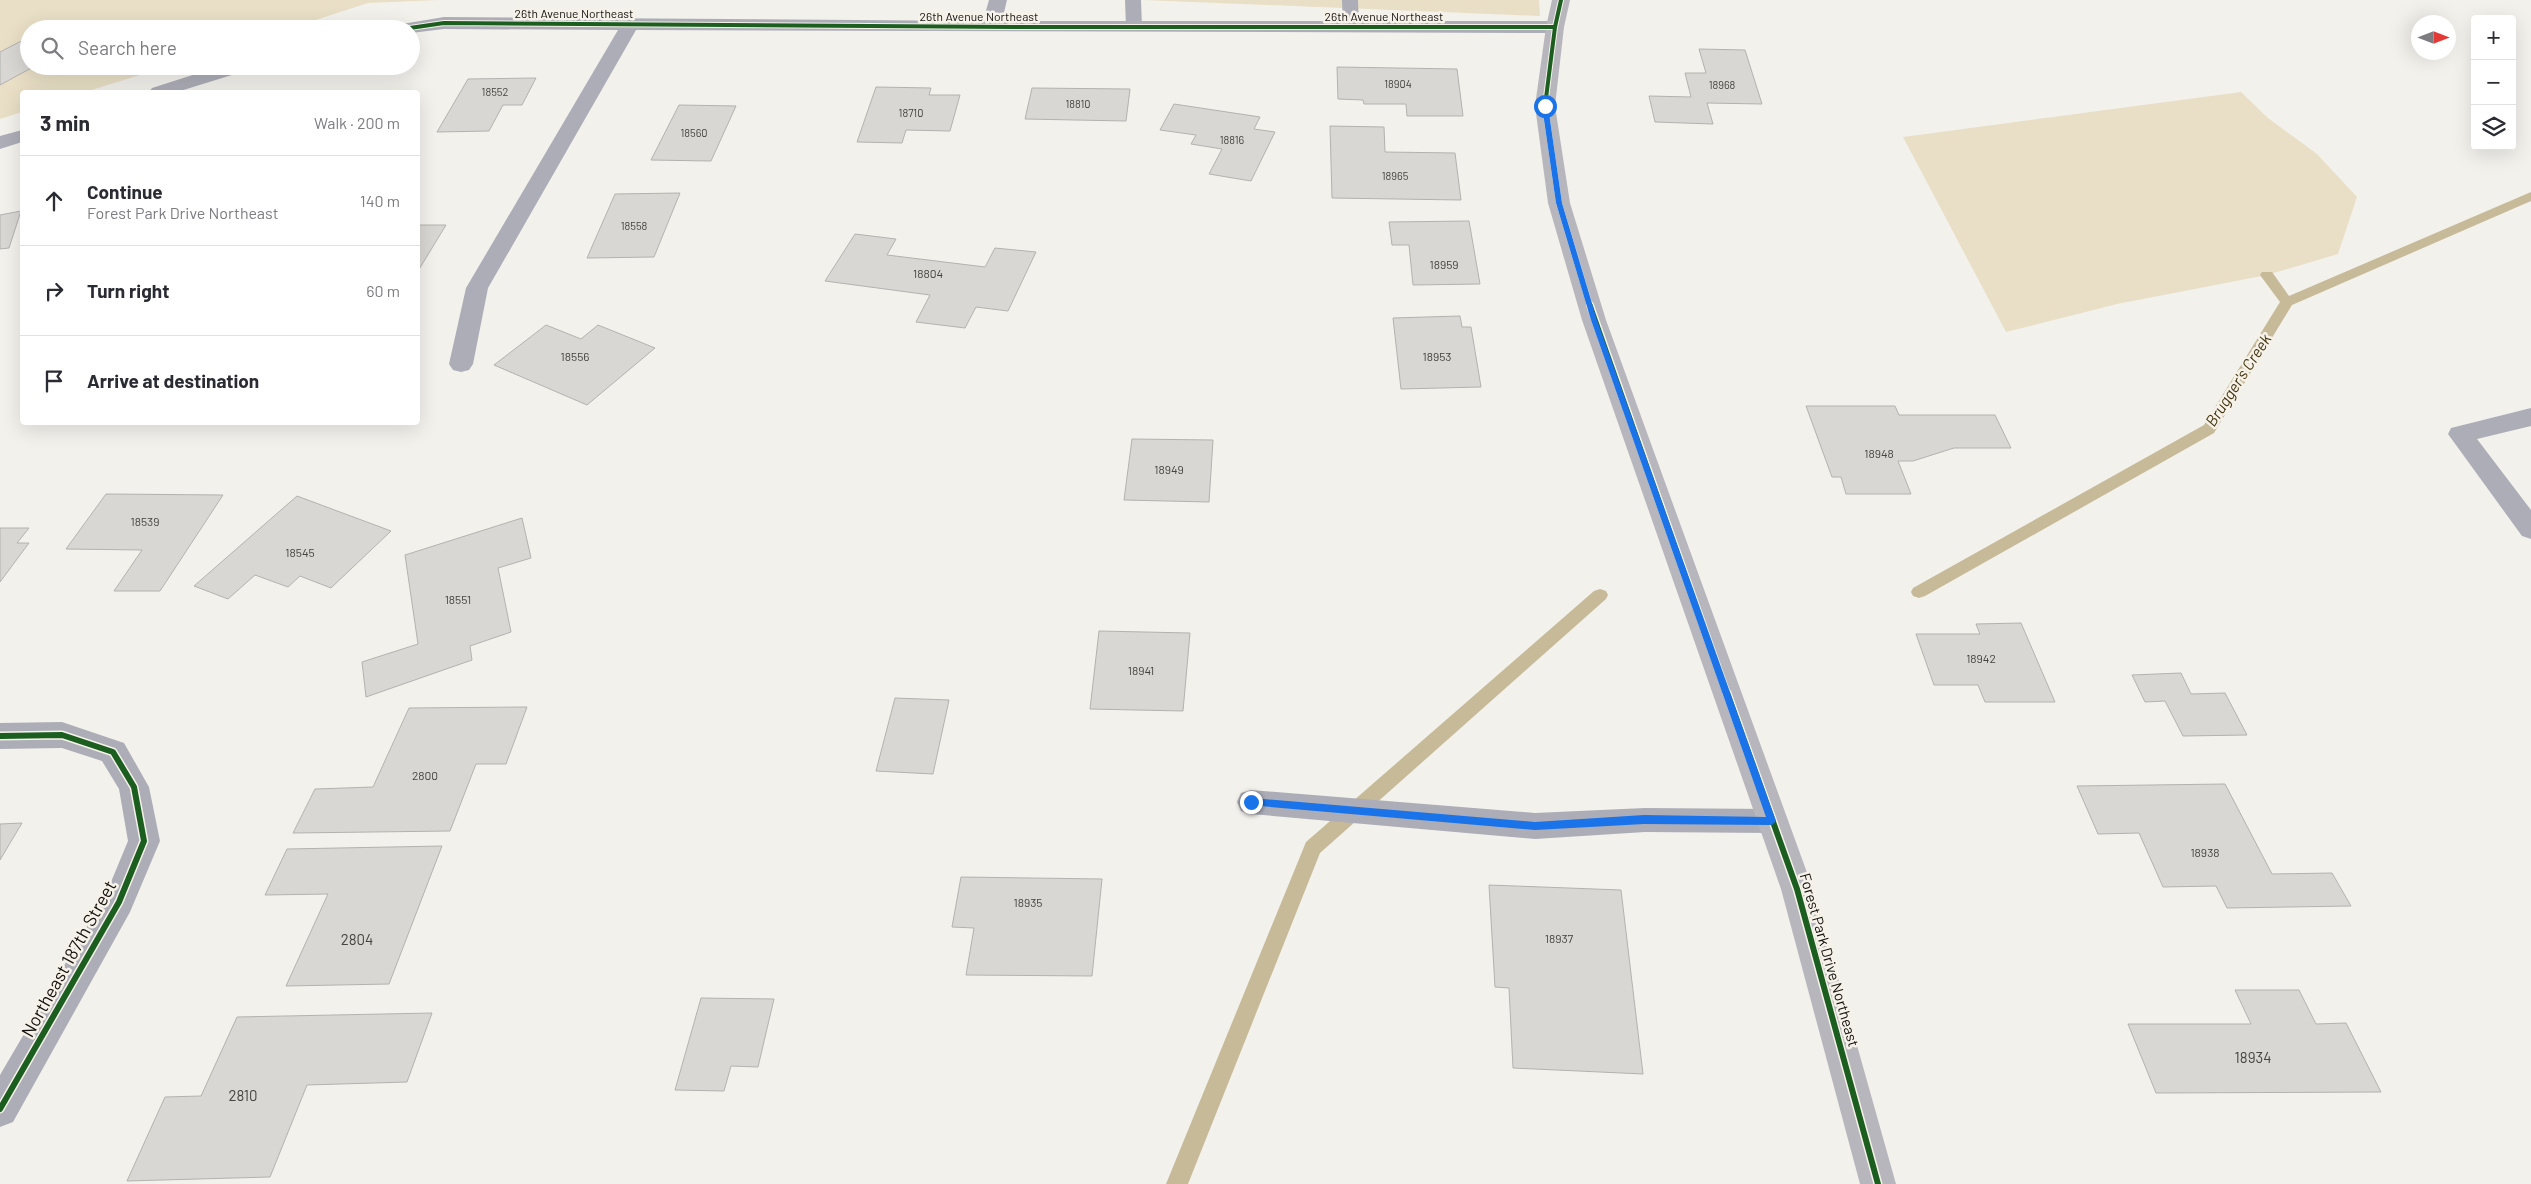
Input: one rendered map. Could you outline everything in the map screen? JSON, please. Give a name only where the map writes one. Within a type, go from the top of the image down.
[{"type":"street","points":[[991,27],[998,0]]},
{"type":"street","name":"Forest Park Drive Northeast","points":[[1561,0],[1545,106],[1559,203],[1594,320],[1797,889],[1878,1184]]},
{"type":"street","name":"26th Avenue Northeast","points":[[420,27],[444,24],[991,27],[1556,26]]},
{"type":"street","points":[[461,364],[476,288],[630,24]]},
{"type":"street","points":[[164,90],[212,75]]},
{"type":"street","points":[[0,143],[20,137]]},
{"type":"street","points":[[2531,417],[2460,434],[2531,529]]},
{"type":"street","name":"Northeast 187th Street","points":[[0,736],[62,735],[113,752],[134,787],[144,841],[119,902],[0,1109]]},
{"type":"lane","points":[[1133,0],[1134,27]]},
{"type":"lane","points":[[1350,0],[1351,27]]},
{"type":"lane","points":[[1251,802],[1535,826],[1644,820],[1772,821]]},
{"type":"shaded area","points":[[0,0],[438,0],[368,3],[316,20],[20,20],[20,75],[140,75],[91,90],[20,90],[20,113],[0,119]]},
{"type":"shaded area","points":[[1143,0],[1539,0],[1540,16]]},
{"type":"shaded area","points":[[2241,92],[2268,118],[2317,154],[2357,197],[2338,254],[2267,275],[2117,304],[2006,332],[1903,137]]},
{"type":"building","points":[[20,42],[20,74],[0,85],[0,52]]},
{"type":"building","points":[[1699,49],[1745,50],[1762,104],[1707,103],[1713,124],[1655,122],[1649,96],[1691,97],[1685,73],[1706,73]]},
{"type":"building","points":[[1337,67],[1457,69],[1463,116],[1407,116],[1406,104],[1364,104],[1363,100],[1338,99]]},
{"type":"building","points":[[536,78],[522,105],[503,105],[489,131],[437,132],[468,79]]},
{"type":"building","points":[[876,87],[931,88],[929,95],[960,95],[950,131],[906,130],[902,143],[857,142]]},
{"type":"building","points":[[1032,88],[1130,89],[1126,121],[1025,119]]},
{"type":"building","points":[[1174,104],[1260,117],[1254,129],[1275,132],[1251,181],[1209,174],[1222,149],[1191,144],[1196,135],[1160,130]]},
{"type":"building","points":[[679,105],[736,106],[711,161],[651,160]]},
{"type":"building","points":[[1330,126],[1384,127],[1385,152],[1455,153],[1461,200],[1332,198]]},
{"type":"building","points":[[680,193],[654,257],[587,258],[615,194]]},
{"type":"building","points":[[20,211],[9,248],[0,249],[0,215]]},
{"type":"building","points":[[1469,221],[1480,284],[1413,285],[1409,245],[1392,245],[1389,222]]},
{"type":"building","points":[[420,225],[446,225],[420,268]]},
{"type":"building","points":[[855,234],[896,239],[887,255],[985,267],[995,248],[1036,252],[1008,311],[976,307],[965,328],[916,322],[930,295],[825,281]]},
{"type":"building","points":[[1460,316],[1462,327],[1471,327],[1481,387],[1401,389],[1393,318]]},
{"type":"building","points":[[546,325],[581,339],[598,325],[655,348],[587,405],[494,365]]},
{"type":"building","points":[[1806,406],[1895,406],[1899,415],[1995,415],[2011,448],[1954,448],[1913,461],[1898,461],[1911,494],[1846,494],[1841,477],[1832,477]]},
{"type":"building","points":[[1132,439],[1213,440],[1209,502],[1124,500]]},
{"type":"building","points":[[106,494],[223,495],[160,591],[114,591],[142,550],[66,549]]},
{"type":"building","points":[[297,496],[391,531],[331,588],[300,576],[288,587],[255,575],[228,599],[194,586]]},
{"type":"building","points":[[522,518],[531,558],[498,568],[511,632],[470,646],[472,660],[366,697],[362,662],[418,644],[405,555]]},
{"type":"building","points":[[0,528],[29,528],[17,543],[29,543],[0,582]]},
{"type":"building","points":[[2021,623],[2055,702],[1985,702],[1978,685],[1934,685],[1916,634],[1980,634],[1976,624]]},
{"type":"building","points":[[1099,631],[1190,633],[1183,711],[1090,709]]},
{"type":"building","points":[[2181,673],[2191,694],[2225,693],[2247,735],[2183,736],[2165,701],[2145,702],[2132,675]]},
{"type":"building","points":[[895,698],[949,700],[933,774],[876,771]]},
{"type":"building","points":[[527,707],[506,764],[476,764],[450,831],[293,833],[315,789],[373,787],[409,708]]},
{"type":"building","points":[[2225,784],[2272,874],[2332,873],[2351,906],[2227,908],[2216,886],[2163,887],[2139,833],[2098,834],[2077,786]]},
{"type":"building","points":[[22,823],[0,860],[0,824]]},
{"type":"building","points":[[442,846],[389,984],[286,986],[328,894],[265,895],[287,849]]},
{"type":"building","points":[[961,877],[1102,879],[1092,976],[966,975],[974,928],[952,927]]},
{"type":"building","points":[[1489,885],[1621,890],[1643,1074],[1513,1068],[1509,988],[1495,987]]},
{"type":"building","points":[[2235,990],[2299,990],[2316,1024],[2346,1023],[2381,1092],[2156,1093],[2128,1024],[2251,1024]]},
{"type":"building","points":[[701,998],[774,999],[758,1067],[731,1066],[724,1091],[675,1090]]},
{"type":"building","points":[[432,1013],[407,1082],[307,1085],[270,1177],[127,1181],[165,1097],[201,1096],[237,1017]]},
{"type":"waterway","name":"Brugger's Creek","points":[[2287,302],[2531,196]]},
{"type":"waterway","points":[[2267,275],[2287,302]]},
{"type":"waterway","name":"Brugger's Creek","points":[[1919,592],[2209,429],[2287,302]]},
{"type":"waterway","points":[[1177,1184],[1313,848],[1600,595]]},
{"type":"cycle path","points":[[1561,0],[1555,27],[1545,106],[1559,203],[1594,320],[1797,889],[1878,1184]]},
{"type":"cycle path","points":[[420,27],[444,23],[1014,27],[1555,27]]},
{"type":"cycle path","points":[[0,736],[62,735],[113,752],[134,787],[144,841],[119,902],[0,1109]]},
{"type":"route","points":[[1251,802],[1535,826],[1644,820],[1772,821],[1594,320],[1559,203],[1545,106]]}]
